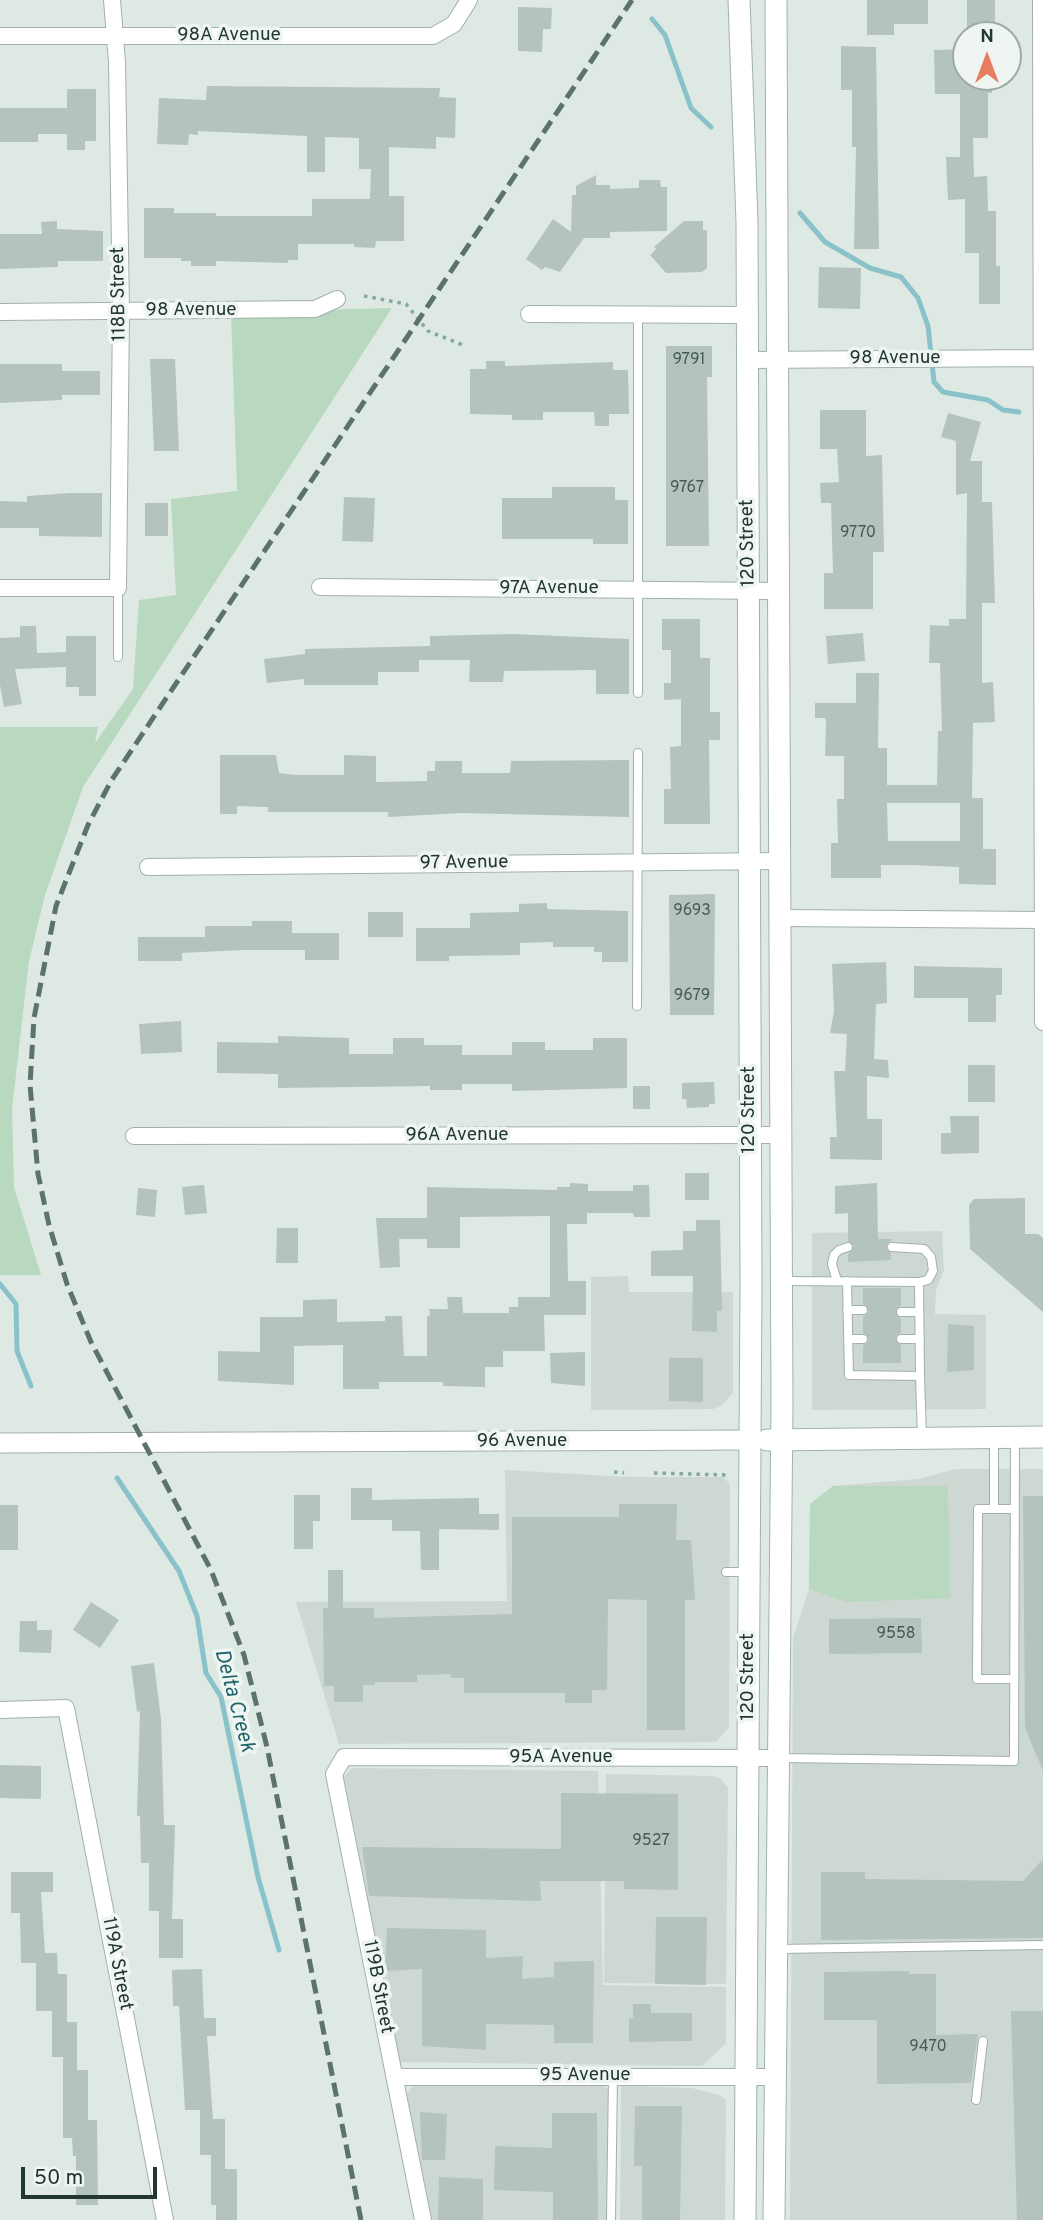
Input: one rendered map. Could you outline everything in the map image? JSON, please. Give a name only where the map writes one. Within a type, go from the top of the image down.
[{"type":"main road","name":"120 Street","points":[[739,0],[747,315],[750,862],[751,1440],[745,2220]]},
{"type":"main road","name":"120 Street","points":[[774,2220],[782,1280],[779,1135],[781,918],[777,591],[776,0]]},
{"type":"main road","name":"96 Avenue","points":[[751,1440],[1043,1437]]},
{"type":"street","name":"118B Street","points":[[112,0],[121,311],[118,588]]},
{"type":"street","name":"98A Avenue","points":[[0,36],[420,37],[433,36],[454,24],[469,0]]},
{"type":"street","points":[[1041,0],[1043,1021]]},
{"type":"street","name":"98 Avenue","points":[[0,312],[315,309],[337,299]]},
{"type":"street","points":[[528,314],[747,315]]},
{"type":"street","name":"98 Avenue","points":[[747,360],[1043,358]]},
{"type":"street","name":"97A Avenue","points":[[320,587],[777,591]]},
{"type":"street","points":[[0,588],[118,588]]},
{"type":"street","name":"97 Avenue","points":[[148,867],[780,861]]},
{"type":"street","points":[[781,918],[1043,920]]},
{"type":"street","name":"96A Avenue","points":[[134,1136],[779,1135]]},
{"type":"street","name":"96 Avenue","points":[[0,1443],[751,1440]]},
{"type":"street","name":"119A Street","points":[[0,1710],[66,1708],[165,2220]]},
{"type":"street","name":"95A Avenue","points":[[344,1757],[778,1758]]},
{"type":"street","name":"119B Street","points":[[344,1757],[334,1774],[423,2220]]},
{"type":"street","name":"95 Avenue","points":[[395,2077],[775,2077]]},
{"type":"lane","points":[[638,315],[638,693]]},
{"type":"lane","points":[[118,588],[118,657]]},
{"type":"lane","points":[[637,1006],[638,753]]},
{"type":"lane","points":[[782,1280],[928,1280],[933,1271],[931,1257],[924,1249],[892,1247]]},
{"type":"lane","points":[[848,1248],[839,1250],[834,1255],[832,1264],[842,1281],[847,1310],[849,1375],[920,1376]]},
{"type":"lane","points":[[919,1282],[922,1438]]},
{"type":"lane","points":[[847,1310],[863,1310]]},
{"type":"lane","points":[[901,1311],[919,1312]]},
{"type":"lane","points":[[848,1339],[863,1339]]},
{"type":"lane","points":[[901,1339],[920,1339]]},
{"type":"lane","points":[[993,1509],[1004,1438]]},
{"type":"lane","points":[[778,1758],[1014,1761],[1014,1509],[1004,1438]]},
{"type":"lane","points":[[1014,1509],[978,1509],[977,1679],[1014,1679]]},
{"type":"lane","points":[[726,1572],[749,1572]]},
{"type":"lane","points":[[775,1949],[1043,1945]]},
{"type":"lane","points":[[976,2100],[983,2041]]},
{"type":"lane","points":[[611,2220],[613,2076]]},
{"type":"path","points":[[364,296],[406,304],[428,331],[463,345]]},
{"type":"path","points":[[614,1472],[624,1473]]},
{"type":"path","points":[[654,1473],[728,1475]]},
{"type":"shaded area","points":[[942,1231],[944,1270],[936,1290],[935,1314],[986,1315],[986,1409],[812,1410],[812,1233]]},
{"type":"shaded area","points":[[628,1276],[629,1292],[733,1292],[733,1393],[721,1406],[713,1409],[591,1410],[591,1277]]},
{"type":"shaded area","points":[[956,1469],[1043,1469],[1043,2220],[790,2220],[793,1638],[809,1589],[810,1504],[833,1486],[918,1479]]},
{"type":"shaded area","points":[[505,1470],[627,1477],[723,1477],[730,1484],[729,1727],[716,1742],[339,1744],[296,1602],[507,1601]]},
{"type":"shaded area","points":[[352,1768],[598,1771],[603,1985],[726,1987],[726,2043],[702,2066],[400,2062],[344,1777]]},
{"type":"shaded area","points":[[606,1774],[712,1776],[721,1779],[728,1788],[726,1984],[604,1983]]},
{"type":"shaded area","points":[[600,2083],[609,2090],[608,2220],[432,2220],[407,2094],[413,2085]]},
{"type":"shaded area","points":[[621,2086],[692,2088],[719,2095],[726,2100],[725,2220],[620,2220]]},
{"type":"green space","points":[[392,308],[83,787],[45,895],[29,961],[12,1109],[14,1187],[41,1275],[0,1275],[0,727],[98,727],[95,743],[133,689],[139,600],[176,595],[171,499],[237,491],[231,312]]},
{"type":"green space","points":[[833,1486],[948,1486],[950,1598],[847,1602],[809,1589],[810,1504]]},
{"type":"building","points":[[867,0],[928,0],[928,24],[894,24],[894,35],[867,35]]},
{"type":"building","points":[[967,0],[995,0],[995,21],[967,21]]},
{"type":"building","points":[[518,7],[552,8],[551,29],[543,29],[542,52],[518,51]]},
{"type":"building","points":[[841,46],[876,47],[879,249],[854,249],[856,147],[852,147],[852,90],[841,90]]},
{"type":"building","points":[[952,49],[952,91],[992,91],[988,93],[988,138],[973,138],[974,177],[987,176],[988,211],[996,211],[996,266],[1000,266],[1000,304],[979,304],[979,253],[965,253],[965,199],[948,200],[946,157],[960,157],[960,94],[935,94],[934,50]]},
{"type":"building","points":[[207,86],[440,88],[439,97],[456,98],[455,138],[436,137],[436,149],[389,147],[389,196],[404,196],[404,241],[376,241],[375,248],[354,247],[354,244],[298,244],[298,260],[288,260],[288,263],[216,261],[216,266],[191,266],[191,261],[181,261],[181,258],[144,258],[144,208],[174,208],[174,213],[216,213],[216,216],[312,216],[312,199],[370,199],[371,169],[359,169],[359,138],[325,137],[325,172],[307,172],[307,136],[198,131],[198,135],[189,134],[188,145],[157,144],[159,98],[206,100]]},
{"type":"building","points":[[67,89],[96,89],[96,141],[85,141],[85,150],[67,150],[67,134],[38,134],[38,142],[0,142],[0,108],[67,108]]},
{"type":"building","points":[[596,175],[596,185],[610,185],[610,189],[639,188],[639,180],[660,180],[661,187],[667,187],[667,231],[610,232],[610,238],[584,238],[560,272],[545,267],[542,270],[526,259],[553,219],[571,232],[572,195],[576,195],[576,186]]},
{"type":"building","points":[[57,221],[57,229],[103,231],[103,261],[58,261],[58,267],[0,269],[0,234],[42,234],[41,222]]},
{"type":"building","points":[[684,221],[703,221],[703,230],[707,230],[707,268],[702,272],[666,273],[650,255],[656,249],[654,247]]},
{"type":"building","points":[[819,267],[861,268],[860,309],[818,308]]},
{"type":"building","points":[[666,346],[712,346],[712,377],[707,377],[709,546],[666,546]]},
{"type":"building","points":[[150,359],[175,359],[179,451],[154,451]]},
{"type":"building","points":[[486,361],[505,361],[505,366],[613,362],[613,370],[628,370],[629,414],[609,414],[609,426],[595,426],[594,412],[543,412],[543,420],[512,420],[512,415],[470,414],[470,369],[486,369]]},
{"type":"building","points":[[0,364],[62,364],[62,371],[100,371],[100,395],[62,395],[62,400],[0,403]]},
{"type":"building","points":[[820,410],[866,410],[866,456],[882,455],[884,552],[873,552],[873,609],[824,609],[824,573],[833,573],[831,503],[821,503],[820,483],[839,482],[837,449],[820,449]]},
{"type":"building","points":[[948,413],[981,422],[970,461],[982,461],[982,502],[992,502],[995,603],[982,603],[982,683],[993,682],[995,722],[973,723],[972,798],[983,798],[983,849],[996,849],[996,885],[959,884],[959,867],[881,865],[881,878],[831,878],[831,843],[838,843],[837,799],[844,799],[844,756],[825,756],[826,721],[825,718],[815,718],[815,703],[856,703],[856,673],[879,673],[878,748],[887,748],[887,785],[937,785],[938,731],[942,731],[940,663],[929,663],[930,625],[949,626],[949,619],[966,619],[967,493],[956,495],[956,441],[941,437]],"holes":[[[887,803],[960,803],[960,841],[888,841]]]},
{"type":"building","points":[[552,487],[615,487],[615,500],[628,500],[628,544],[593,544],[593,539],[502,539],[502,498],[552,498]]},
{"type":"building","points":[[102,493],[102,537],[39,536],[39,528],[0,528],[0,501],[27,502],[27,496]]},
{"type":"building","points":[[344,497],[375,498],[373,542],[342,541]]},
{"type":"building","points":[[145,503],[168,503],[168,536],[145,536]]},
{"type":"building","points":[[662,619],[700,619],[700,658],[710,658],[710,712],[720,712],[720,740],[709,740],[710,824],[664,824],[664,789],[671,789],[670,747],[681,746],[681,699],[664,700],[664,683],[671,683],[671,650],[662,650]]},
{"type":"building","points":[[20,626],[36,626],[37,653],[66,652],[66,636],[96,636],[96,696],[79,696],[79,687],[66,687],[66,667],[15,669],[22,704],[4,707],[0,685],[0,638],[20,637]]},
{"type":"building","points":[[863,633],[865,661],[828,664],[826,636]]},
{"type":"building","points":[[512,634],[629,639],[629,694],[596,694],[596,670],[504,671],[503,682],[469,682],[470,660],[419,660],[419,672],[378,672],[378,685],[304,685],[304,679],[267,683],[264,659],[305,654],[305,649],[430,646],[430,636]]},
{"type":"building","points":[[220,755],[276,755],[279,773],[296,775],[344,775],[344,755],[376,756],[376,782],[427,781],[427,771],[435,771],[435,761],[462,761],[462,773],[510,773],[511,761],[629,760],[629,817],[461,813],[388,817],[388,812],[268,812],[268,807],[237,806],[237,814],[220,814]]},
{"type":"building","points":[[715,894],[714,1015],[670,1015],[669,895]]},
{"type":"building","points":[[547,903],[547,909],[628,911],[628,962],[602,962],[602,952],[594,952],[594,947],[553,947],[553,942],[520,943],[520,955],[449,956],[449,961],[416,961],[416,928],[470,928],[470,913],[519,912],[519,904]]},
{"type":"building","points":[[368,912],[403,912],[403,937],[368,937]]},
{"type":"building","points":[[252,921],[292,921],[292,933],[339,933],[339,960],[305,960],[305,950],[241,950],[182,953],[182,961],[138,961],[138,937],[205,937],[205,926],[252,926]]},
{"type":"building","points":[[886,962],[887,1003],[876,1004],[874,1059],[888,1060],[889,1078],[867,1076],[867,1119],[882,1119],[882,1160],[830,1159],[830,1137],[837,1137],[834,1071],[845,1071],[847,1034],[830,1033],[834,1011],[832,964]]},
{"type":"building","points":[[914,966],[1002,968],[1002,995],[996,995],[996,1022],[968,1022],[968,998],[914,998]]},
{"type":"building","points":[[181,1021],[182,1052],[141,1054],[139,1024]]},
{"type":"building","points":[[278,1036],[349,1038],[349,1054],[393,1054],[393,1038],[424,1038],[424,1045],[462,1045],[462,1055],[512,1055],[512,1042],[545,1042],[545,1050],[593,1050],[593,1038],[627,1038],[627,1088],[512,1091],[512,1084],[462,1084],[462,1090],[430,1090],[430,1086],[278,1088],[278,1074],[217,1073],[217,1042],[278,1043]]},
{"type":"building","points":[[968,1065],[995,1065],[995,1102],[968,1102]]},
{"type":"building","points":[[714,1082],[715,1104],[709,1104],[709,1107],[687,1108],[686,1099],[682,1099],[682,1083]]},
{"type":"building","points":[[633,1086],[650,1086],[650,1109],[633,1109]]},
{"type":"building","points":[[950,1116],[979,1116],[979,1153],[941,1154],[941,1133],[951,1133]]},
{"type":"building","points":[[685,1173],[709,1173],[709,1200],[685,1200]]},
{"type":"building","points":[[570,1183],[588,1184],[588,1191],[633,1191],[633,1185],[649,1185],[650,1217],[634,1217],[633,1213],[587,1213],[587,1224],[567,1224],[568,1281],[586,1281],[586,1315],[544,1315],[545,1351],[503,1351],[503,1367],[485,1367],[485,1387],[443,1386],[443,1382],[379,1382],[379,1389],[343,1389],[343,1345],[294,1346],[294,1385],[218,1381],[218,1351],[260,1352],[260,1317],[303,1317],[303,1300],[337,1299],[337,1322],[385,1321],[385,1316],[402,1316],[404,1356],[427,1356],[429,1309],[448,1309],[447,1297],[462,1297],[463,1313],[509,1313],[509,1307],[518,1307],[518,1297],[550,1297],[550,1216],[460,1217],[460,1248],[427,1248],[427,1239],[399,1239],[400,1267],[380,1268],[376,1218],[427,1218],[427,1187],[557,1190],[557,1187],[570,1187]]},
{"type":"building","points":[[877,1183],[878,1239],[892,1239],[886,1246],[891,1253],[891,1260],[848,1262],[848,1254],[854,1246],[848,1241],[848,1213],[835,1214],[835,1186]]},
{"type":"building","points":[[204,1185],[207,1213],[185,1215],[182,1187]]},
{"type":"building","points":[[138,1188],[157,1190],[155,1217],[136,1215]]},
{"type":"building","points":[[1025,1198],[1025,1234],[1038,1234],[1043,1238],[1043,1312],[970,1249],[969,1205],[974,1199]]},
{"type":"building","points":[[696,1220],[720,1220],[722,1311],[717,1311],[717,1332],[692,1331],[693,1276],[651,1276],[651,1251],[683,1250],[683,1231],[696,1231]]},
{"type":"building","points":[[277,1228],[298,1228],[298,1263],[276,1263]]},
{"type":"building","points":[[863,1288],[901,1288],[901,1305],[895,1311],[901,1319],[901,1332],[895,1338],[901,1346],[901,1363],[863,1363],[863,1346],[869,1340],[863,1333],[863,1317],[869,1311],[863,1304]]},
{"type":"building","points":[[948,1324],[974,1326],[974,1370],[947,1372]]},
{"type":"building","points":[[585,1352],[585,1386],[551,1383],[550,1353]]},
{"type":"building","points":[[669,1358],[703,1358],[703,1402],[669,1401]]},
{"type":"building","points":[[351,1488],[372,1488],[372,1500],[479,1498],[479,1514],[499,1514],[499,1530],[439,1529],[439,1570],[421,1570],[420,1531],[392,1531],[392,1520],[351,1520]]},
{"type":"building","points":[[294,1495],[320,1495],[320,1521],[313,1521],[313,1549],[294,1549]]},
{"type":"building","points":[[1023,1496],[1043,1496],[1043,1771],[1025,1728]]},
{"type":"building","points":[[619,1504],[677,1504],[676,1540],[691,1540],[695,1600],[685,1600],[685,1730],[647,1730],[647,1600],[608,1599],[607,1690],[592,1690],[592,1703],[565,1703],[565,1693],[464,1693],[464,1678],[451,1678],[451,1674],[417,1675],[417,1682],[375,1682],[375,1685],[363,1685],[363,1702],[334,1702],[334,1686],[324,1686],[323,1608],[328,1608],[328,1570],[343,1570],[343,1608],[374,1608],[374,1618],[512,1614],[512,1517],[619,1517]]},
{"type":"building","points":[[0,1505],[18,1505],[18,1550],[0,1550]]},
{"type":"building","points":[[91,1602],[119,1620],[100,1648],[73,1630]]},
{"type":"building","points":[[921,1618],[922,1653],[829,1654],[829,1619]]},
{"type":"building","points":[[20,1621],[37,1621],[37,1630],[52,1630],[51,1653],[19,1652]]},
{"type":"building","points":[[154,1663],[161,1719],[164,1825],[175,1825],[172,1919],[183,1919],[183,1958],[159,1958],[159,1911],[149,1911],[149,1863],[141,1863],[140,1816],[137,1816],[140,1711],[137,1712],[131,1666]]},
{"type":"building","points":[[0,1765],[41,1766],[41,1799],[0,1798]]},
{"type":"building","points":[[561,1793],[678,1794],[678,1890],[624,1889],[624,1881],[540,1881],[541,1901],[369,1896],[362,1847],[561,1849]]},
{"type":"building","points":[[1043,1859],[1043,1938],[821,1940],[821,1872],[865,1872],[865,1879],[1023,1881]]},
{"type":"building","points":[[11,1872],[53,1872],[53,1892],[41,1892],[45,1953],[57,1953],[58,1974],[67,1974],[67,2022],[77,2022],[77,2070],[88,2070],[88,2120],[97,2120],[98,2205],[76,2205],[76,2156],[73,2156],[72,2138],[63,2138],[63,2057],[52,2057],[52,2011],[36,2011],[36,1963],[21,1963],[20,1913],[11,1913]]},
{"type":"building","points":[[656,1917],[707,1917],[706,1985],[655,1984]]},
{"type":"building","points":[[387,1928],[486,1930],[486,1958],[523,1956],[522,1979],[554,1977],[554,1962],[594,1961],[593,2043],[554,2043],[554,2025],[486,2024],[486,2050],[422,2046],[422,1969],[385,1971]]},
{"type":"building","points":[[202,1969],[204,2018],[216,2018],[216,2036],[207,2036],[213,2119],[225,2119],[225,2169],[237,2169],[237,2220],[216,2220],[216,2205],[211,2205],[211,2155],[200,2155],[200,2110],[185,2110],[179,2006],[173,2006],[172,1970]]},
{"type":"building","points":[[909,1971],[909,1974],[936,1974],[936,2035],[978,2034],[971,2083],[877,2084],[877,2020],[824,2020],[824,1972]]},
{"type":"building","points":[[633,2004],[651,2004],[651,2013],[692,2013],[692,2041],[629,2042],[629,2018],[633,2018]]},
{"type":"building","points":[[1011,2011],[1043,2011],[1043,2220],[1017,2220]]},
{"type":"building","points":[[635,2106],[682,2106],[680,2220],[642,2220],[642,2166],[634,2166]]},
{"type":"building","points":[[420,2112],[447,2114],[445,2160],[422,2160]]},
{"type":"building","points":[[552,2113],[597,2113],[598,2220],[553,2220],[553,2192],[494,2190],[495,2146],[552,2148]]},
{"type":"building","points":[[439,2177],[483,2179],[483,2220],[438,2220]]},
{"type":"waterway","points":[[652,19],[665,35],[691,108],[711,127]]},
{"type":"waterway","points":[[800,213],[825,242],[870,268],[901,277],[918,298],[928,326],[934,382],[943,392],[988,400],[1003,410],[1019,412]]},
{"type":"waterway","name":"Delta Creek","points":[[0,1284],[16,1304],[17,1351],[31,1386]]},
{"type":"waterway","name":"Delta Creek","points":[[117,1478],[179,1571],[197,1616],[206,1673],[221,1697],[258,1877],[279,1950]]},
{"type":"railway","points":[[361,2220],[267,1747],[244,1655],[211,1570],[91,1342],[67,1284],[49,1225],[38,1174],[30,1085],[34,1018],[56,906],[88,825],[111,781],[632,0]]}]
